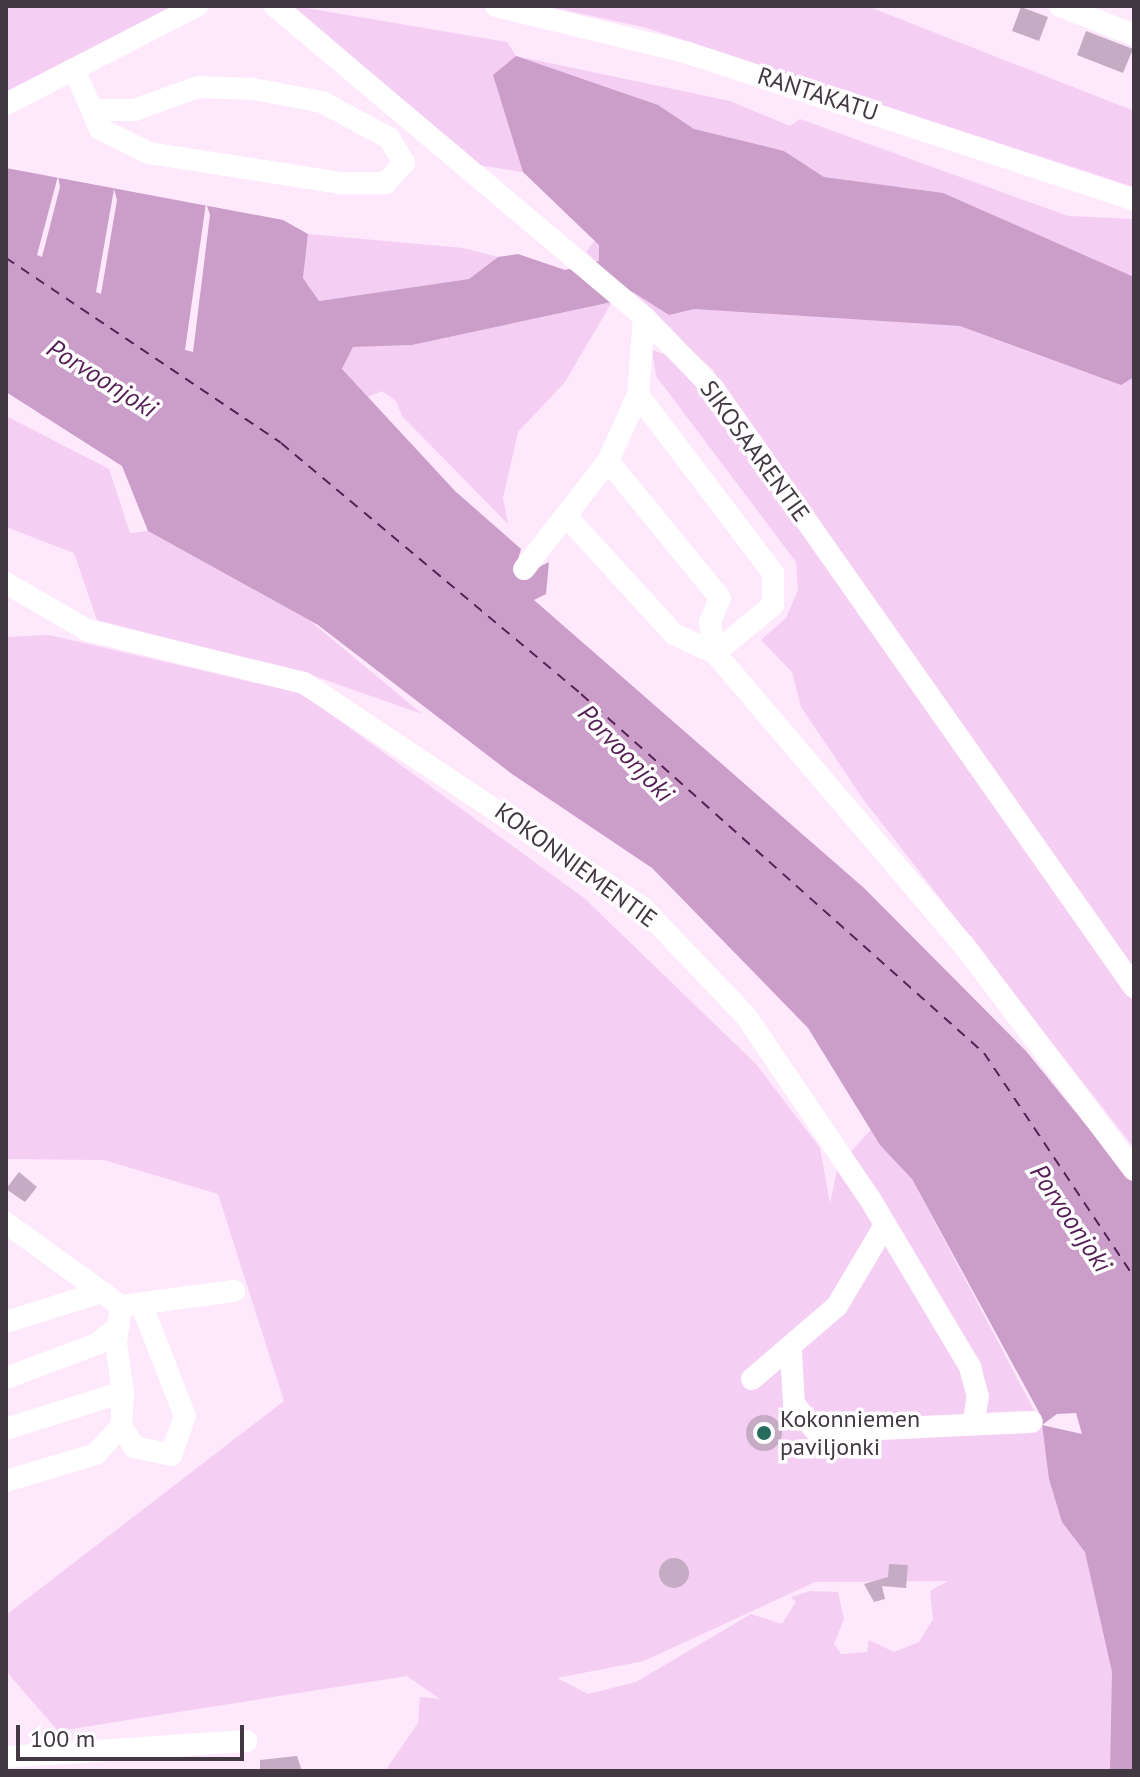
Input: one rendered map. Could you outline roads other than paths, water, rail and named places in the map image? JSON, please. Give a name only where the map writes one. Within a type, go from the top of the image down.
[{"type":"street","points":[[6,104],[197,6]]},
{"type":"street","name":"SIKOSAARENTIE","points":[[275,6],[579,260],[636,310],[713,388],[1134,987]]},
{"type":"street","name":"RANTAKATU","points":[[496,6],[658,44],[1134,200]]},
{"type":"street","points":[[1060,6],[1134,35]]},
{"type":"street","points":[[74,69],[98,110],[100,129],[149,153],[340,183],[386,183],[404,163],[389,138],[322,102],[253,89],[198,87],[134,110],[98,110]]},
{"type":"street","points":[[524,569],[608,461],[638,395],[636,310]]},
{"type":"street","points":[[638,395],[773,573],[773,605],[715,653]]},
{"type":"street","points":[[608,461],[720,598],[710,622],[715,653]]},
{"type":"street","points":[[567,517],[674,634],[715,653],[963,944],[1134,1170]]},
{"type":"street","name":"KOKONNIEMENTIE","points":[[6,583],[87,630],[304,683],[643,908],[746,1016],[884,1227],[970,1367],[978,1396],[973,1424]]},
{"type":"street","points":[[6,1223],[127,1312],[185,1416],[171,1455],[134,1447],[121,1426],[127,1312]]},
{"type":"street","points":[[789,1381],[768,1378],[758,1372],[791,1352],[846,1294],[884,1227]]},
{"type":"street","points":[[6,1378],[97,1344],[127,1312],[234,1291]]},
{"type":"street","points":[[6,1322],[102,1292]]},
{"type":"street","points":[[791,1352],[789,1381],[801,1420],[817,1432],[1032,1422]]},
{"type":"street","points":[[6,1429],[123,1392]]},
{"type":"street","points":[[6,1481],[96,1454],[121,1426]]},
{"type":"street","points":[[6,1757],[246,1741]]},
{"type":"water","name":"Porvoonjoki","points":[[516,56],[658,105],[694,129],[784,151],[824,177],[943,193],[1134,277],[1134,377],[1121,385],[960,326],[694,309],[669,315],[633,292],[612,302],[412,345],[353,347],[342,369],[455,491],[521,549],[517,563],[529,572],[549,562],[546,594],[534,600],[864,888],[1026,1051],[1134,1184],[1134,1771],[1110,1771],[1112,1672],[1085,1552],[1062,1522],[1049,1479],[1041,1416],[912,1179],[880,1145],[808,1028],[652,868],[512,774],[318,625],[148,531],[122,466],[6,392],[6,168],[283,220],[308,234],[303,278],[319,301],[469,279],[498,257],[518,254],[565,270],[599,261],[599,245],[523,172],[493,75]]},
{"type":"place","name":"Kokonniemen paviljonki","points":[[764,1433]]}]
